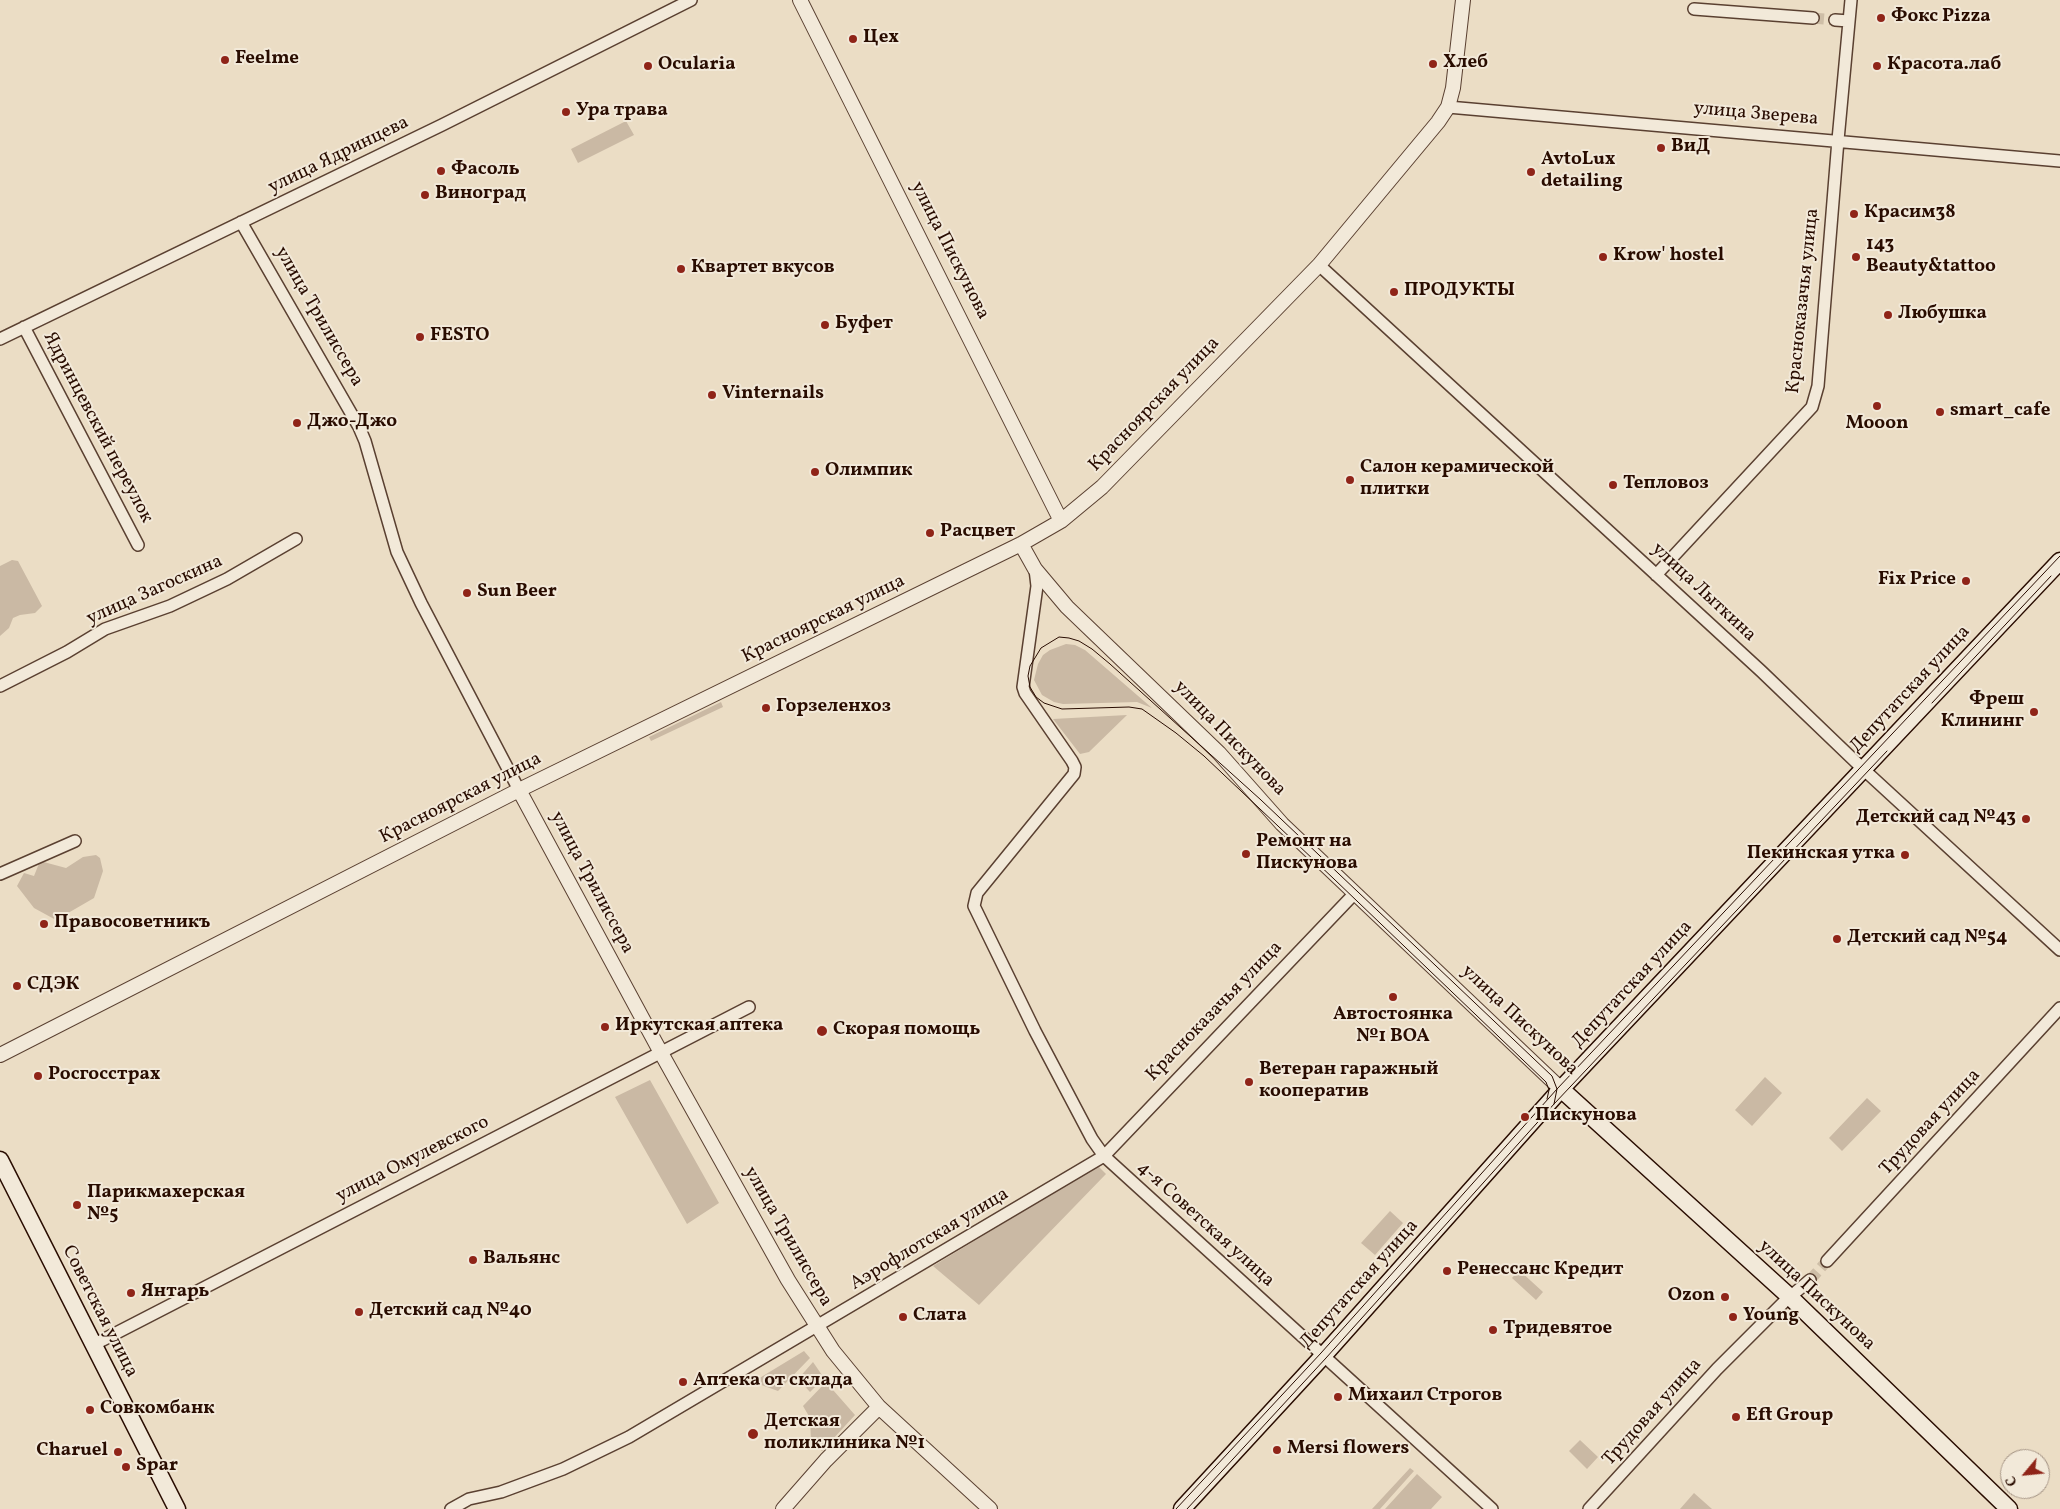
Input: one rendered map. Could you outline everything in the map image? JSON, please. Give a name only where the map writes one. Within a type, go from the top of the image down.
[{"type":"main road","name":"Депутатская улица","points":[[1182,1509],[1323,1356],[1561,1089],[2060,561]]},
{"type":"main road","name":"улица Пискунова","points":[[1561,1089],[1790,1297],[2009,1509]]},
{"type":"main road","name":"Советская улица","points":[[0,1160],[177,1509]]},
{"type":"street","name":"улица Ядринцева","points":[[0,339],[519,87],[691,0]]},
{"type":"street","name":"улица Пискунова","points":[[800,0],[1061,521]]},
{"type":"street","name":"Красноярская улица","points":[[0,1055],[520,790],[1021,544],[1061,521],[1102,487],[1319,265],[1435,126],[1448,106],[1453,88],[1463,0]]},
{"type":"street","name":"Красноказачья улица","points":[[1656,575],[1812,407],[1818,386],[1838,140],[1852,0]]},
{"type":"street","points":[[1694,9],[1813,18]]},
{"type":"street","points":[[1835,20],[1849,21]]},
{"type":"street","name":"улица Зверева","points":[[1448,106],[2060,161]]},
{"type":"street","name":"улица Трилиссера","points":[[241,222],[366,441],[397,552],[421,603],[660,1051],[788,1280],[817,1327],[853,1377],[879,1407],[990,1509]]},
{"type":"street","name":"улица Лыткина","points":[[1319,265],[1761,671],[1864,770],[2060,950]]},
{"type":"street","name":"Ядринцевский переулок","points":[[24,328],[138,545]]},
{"type":"street","name":"улица Загоскина","points":[[0,686],[67,652],[105,629],[170,606],[228,579],[296,539]]},
{"type":"street","name":"улица Пискунова","points":[[1021,544],[1035,569],[1067,607],[1219,753],[1282,824],[1561,1089]]},
{"type":"street","name":"4-я Советская улица","points":[[1035,569],[1036,586],[1023,687],[1025,693],[1072,761],[1075,767],[1074,774],[977,894],[974,906],[1040,1040],[1092,1139],[1104,1156],[1492,1509]]},
{"type":"street","points":[[0,874],[75,840]]},
{"type":"street","name":"Красноказачья улица","points":[[1104,1156],[1355,893]]},
{"type":"street","name":"улица Омулевского","points":[[93,1345],[749,1006]]},
{"type":"street","name":"Трудовая улица","points":[[1827,1261],[2060,1008]]},
{"type":"street","name":"Аэрофлотская улица","points":[[451,1509],[469,1500],[501,1492],[593,1456],[636,1433],[1104,1156]]},
{"type":"street","name":"Трудовая улица","points":[[1589,1509],[1717,1369],[1790,1297],[1810,1280]]},
{"type":"street","points":[[783,1509],[826,1460],[879,1407]]},
{"type":"shaded area","points":[[626,121],[634,135],[578,163],[571,149]]},
{"type":"shaded area","points":[[12,560],[18,561],[42,606],[35,613],[13,618],[9,628],[0,636],[0,566]]},
{"type":"shaded area","points":[[1066,644],[1075,645],[1085,650],[1152,708],[1137,702],[1063,704],[1054,702],[1042,695],[1034,680],[1038,664],[1043,655],[1050,650]]},
{"type":"shaded area","points":[[721,702],[723,707],[651,741],[649,737]]},
{"type":"shaded area","points":[[1127,715],[1089,752],[1080,754],[1053,719]]},
{"type":"shaded area","points":[[96,855],[100,858],[103,871],[94,898],[56,920],[34,908],[17,886],[24,873],[34,876],[40,861],[66,868],[83,857]]},
{"type":"shaded area","points":[[1765,1077],[1782,1093],[1752,1126],[1735,1110]]},
{"type":"shaded area","points":[[650,1080],[719,1203],[687,1224],[615,1097]]},
{"type":"shaded area","points":[[1867,1098],[1881,1111],[1842,1151],[1829,1138]]},
{"type":"shaded area","points":[[1098,1166],[1106,1174],[979,1305],[933,1266]]},
{"type":"shaded area","points":[[1390,1211],[1403,1223],[1375,1255],[1361,1243]]},
{"type":"shaded area","points":[[1519,1270],[1543,1292],[1536,1300],[1512,1278]]},
{"type":"shaded area","points":[[804,1351],[810,1358],[778,1391],[753,1382]]},
{"type":"shaded area","points":[[813,1362],[824,1378],[810,1392],[798,1379]]},
{"type":"shaded area","points":[[826,1382],[855,1415],[822,1451],[811,1441],[810,1418],[803,1406]]},
{"type":"shaded area","points":[[1580,1440],[1598,1457],[1587,1469],[1569,1451]]},
{"type":"shaded area","points":[[1410,1468],[1414,1471],[1380,1509],[1372,1509]]},
{"type":"shaded area","points":[[1417,1474],[1442,1497],[1431,1509],[1385,1509]]},
{"type":"shaded area","points":[[1694,1493],[1712,1509],[1680,1509]]},
{"type":"tunnel","points":[[1813,18],[1835,20]]},
{"type":"tunnel","points":[[1810,1280],[1827,1261]]},
{"type":"tram line","points":[[1176,1509],[1321,1353],[1557,1089],[2060,556]]},
{"type":"tram line","points":[[1932,703],[2051,576]]},
{"type":"tram line","points":[[1547,1099],[1549,1090],[1546,1082],[1204,756],[1176,733],[1142,709],[1129,707],[1062,709],[1044,703],[1036,697],[1030,687],[1028,676],[1030,666],[1041,648],[1059,637],[1069,638],[1079,641],[1092,649],[1110,664],[1261,800],[1552,1076],[1557,1089],[1554,1104]]},
{"type":"tram line","points":[[1187,1509],[1326,1358],[1554,1104],[1887,751]]},
{"type":"place","name":"Фокс Pizza","points":[[1881,18]]},
{"type":"place","name":"Цех","points":[[853,39]]},
{"type":"place","name":"Feelme","points":[[225,60]]},
{"type":"place","name":"Хлеб","points":[[1433,64]]},
{"type":"place","name":"Ocularia","points":[[648,66]]},
{"type":"place","name":"Красота.лаб","points":[[1877,66]]},
{"type":"place","name":"Ура трава","points":[[566,112]]},
{"type":"place","name":"ВиД","points":[[1661,148]]},
{"type":"place","name":"Фасоль","points":[[441,171]]},
{"type":"place","name":"AvtoLux detailing","points":[[1531,172]]},
{"type":"place","name":"Виноград","points":[[425,195]]},
{"type":"place","name":"Красим38","points":[[1854,214]]},
{"type":"place","name":"Krow' hostel","points":[[1603,257]]},
{"type":"place","name":"143 Beauty&tattoo","points":[[1856,257]]},
{"type":"place","name":"Квартет вкусов","points":[[681,269]]},
{"type":"place","name":"ПРОДУКТЫ","points":[[1394,292]]},
{"type":"place","name":"Любушка","points":[[1888,315]]},
{"type":"place","name":"Буфет","points":[[825,325]]},
{"type":"place","name":"FESTO","points":[[420,337]]},
{"type":"place","name":"Vinternails","points":[[712,395]]},
{"type":"place","name":"Mooon","points":[[1877,406]]},
{"type":"place","name":"smart_cafe","points":[[1940,412]]},
{"type":"place","name":"Джо-Джо","points":[[297,423]]},
{"type":"place","name":"Олимпик","points":[[815,472]]},
{"type":"place","name":"Салон керамической плитки","points":[[1350,480]]},
{"type":"place","name":"Тепловоз","points":[[1613,485]]},
{"type":"place","name":"Расцвет","points":[[930,533]]},
{"type":"place","name":"Fix Price","points":[[1966,581]]},
{"type":"place","name":"Sun Beer","points":[[467,593]]},
{"type":"place","name":"Горзеленхоз","points":[[766,708]]},
{"type":"place","name":"Фрeш Клининг","points":[[2034,712]]},
{"type":"place","name":"Детский сад №43","points":[[2026,819]]},
{"type":"place","name":"Ремонт на Пискунова","points":[[1246,854]]},
{"type":"place","name":"Пекинская утка","points":[[1905,855]]},
{"type":"place","name":"Правосоветникъ","points":[[44,924]]},
{"type":"place","name":"Детский сад №54","points":[[1837,939]]},
{"type":"place","name":"СДЭК","points":[[17,986]]},
{"type":"place","name":"Автостоянка №1 ВОА","points":[[1393,997]]},
{"type":"place","name":"Иркутская аптека","points":[[605,1027]]},
{"type":"place","name":"Скорая помощь","points":[[822,1031]]},
{"type":"place","name":"Росгосстрах","points":[[38,1076]]},
{"type":"place","name":"Ветеран гаражный кооператив","points":[[1249,1082]]},
{"type":"place","name":"Пискунова","points":[[1525,1117]]},
{"type":"place","name":"Парикмахерская №5","points":[[77,1205]]},
{"type":"place","name":"Вальянс","points":[[473,1260]]},
{"type":"place","name":"Ренессанс Кредит","points":[[1447,1271]]},
{"type":"place","name":"Янтарь","points":[[131,1293]]},
{"type":"place","name":"Ozon","points":[[1725,1297]]},
{"type":"place","name":"Детский сад №40","points":[[359,1312]]},
{"type":"place","name":"Слата","points":[[903,1317]]},
{"type":"place","name":"Young","points":[[1733,1317]]},
{"type":"place","name":"Тридевятое","points":[[1493,1330]]},
{"type":"place","name":"Аптека от склада","points":[[683,1382]]},
{"type":"place","name":"Михаил Строгов","points":[[1338,1397]]},
{"type":"place","name":"Совкомбанк","points":[[90,1410]]},
{"type":"place","name":"Eft Group","points":[[1736,1417]]},
{"type":"place","name":"Детская поликлиника №1","points":[[753,1434]]},
{"type":"place","name":"Mersi flowers","points":[[1277,1450]]},
{"type":"place","name":"Charuel","points":[[118,1452]]},
{"type":"place","name":"Spar","points":[[126,1467]]}]
